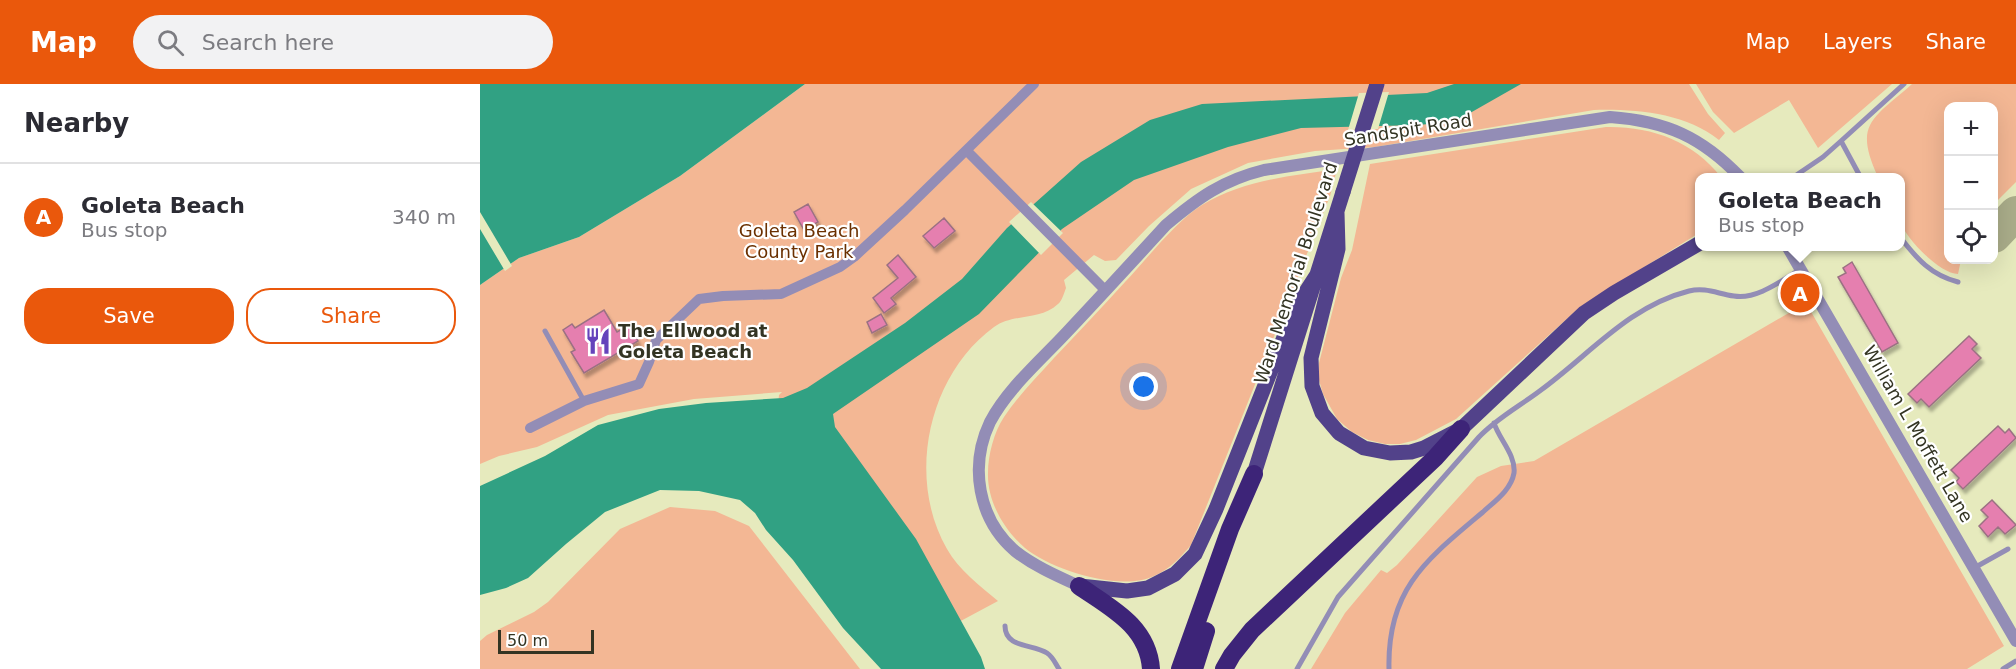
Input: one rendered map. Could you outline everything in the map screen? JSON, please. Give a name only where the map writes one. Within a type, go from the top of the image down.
[{"type":"highway","points":[[1224,669],[1252,630],[1435,458],[1461,429]]},
{"type":"highway","name":"Ward Memorial Boulevard","points":[[1180,669],[1230,530],[1254,474]]},
{"type":"highway","name":"Ward Memorial Boulevard","points":[[1194,669],[1241,527],[1254,474]]},
{"type":"highway","points":[[1079,586],[1115,610],[1135,627],[1147,649],[1151,669]]},
{"type":"main road","name":"Ward Memorial Boulevard","points":[[1254,474],[1377,84]]},
{"type":"main road","points":[[1337,213],[1338,249],[1313,347],[1310,368],[1312,387],[1322,413],[1333,428],[1353,443],[1372,451],[1390,453],[1424,448],[1461,429],[1584,314],[1614,293],[1695,246]]},
{"type":"main road","points":[[1079,586],[1120,591],[1148,588],[1175,574],[1195,554],[1216,509],[1296,307],[1318,273]]},
{"type":"street","points":[[530,428],[584,401],[639,384],[650,362],[656,339],[699,299],[781,294],[840,267],[879,234],[967,151],[1034,84]]},
{"type":"street","name":"Sandspit Road","points":[[1079,586],[1028,560],[1001,536],[984,506],[981,492],[979,463],[986,432],[1006,399],[1166,225],[1190,204],[1240,176],[1264,170],[1610,117],[1636,119],[1686,134],[1723,159],[1738,173]]},
{"type":"street","points":[[967,151],[1105,290]]},
{"type":"street","name":"William L Moffett Lane","points":[[1790,251],[2016,641]]},
{"type":"lane","points":[[1798,173],[1823,157],[1904,84]]},
{"type":"lane","points":[[1841,141],[1859,173]]},
{"type":"lane","points":[[1905,243],[1926,267],[1941,278],[1958,282]]},
{"type":"lane","points":[[1297,669],[1338,597],[1479,437],[1494,423],[1544,389],[1613,329],[1656,304],[1688,291],[1700,289],[1744,297],[1766,289],[1802,269]]},
{"type":"lane","points":[[545,331],[584,401]]},
{"type":"lane","points":[[1389,669],[1391,624],[1406,589],[1444,546],[1497,500],[1512,479],[1513,463],[1494,423]]},
{"type":"lane","points":[[1974,568],[2008,549]]},
{"type":"lane","points":[[1005,626],[1006,633],[1011,640],[1046,653],[1059,669]]},
{"type":"lane","points":[[2003,669],[2016,661]]},
{"type":"green space","name":"Goleta Beach County Park","points":[[805,84],[1689,84],[1708,114],[1725,133],[1719,140],[1706,131],[1676,118],[1627,110],[1594,110],[1375,147],[1315,151],[1248,163],[1191,189],[1149,226],[1116,260],[1105,261],[1094,255],[1064,280],[1066,288],[1063,297],[1051,309],[1043,313],[1009,320],[994,327],[971,347],[953,372],[939,400],[930,429],[926,460],[928,491],[935,521],[952,557],[964,571],[998,601],[929,638],[775,437],[779,395],[782,392],[694,399],[608,415],[537,447],[499,456],[480,464],[480,285],[519,258],[579,237],[680,176]]},
{"type":"green space","points":[[1696,84],[1892,84],[1818,148],[1789,100],[1734,133],[1713,112]]},
{"type":"green space","points":[[1912,84],[2016,84],[2016,182],[1998,200],[1998,102],[1944,102],[1944,264],[1960,264],[1958,274],[1933,262],[1905,231],[1905,173],[1876,173],[1867,145],[1867,133],[1871,123]]},
{"type":"green space","points":[[1606,127],[1623,127],[1670,138],[1698,154],[1718,173],[1695,173],[1695,235],[1580,307],[1456,419],[1416,440],[1400,444],[1385,444],[1368,440],[1352,432],[1337,419],[1323,394],[1319,380],[1319,363],[1341,278],[1352,250],[1370,164]]},
{"type":"green space","points":[[1337,169],[1330,196],[1191,545],[1174,563],[1160,573],[1140,580],[1123,581],[1105,580],[1069,571],[1025,548],[1010,533],[998,514],[988,484],[992,444],[1000,423],[1015,402],[1162,241],[1192,212],[1218,197],[1251,184]]},
{"type":"green space","points":[[1806,303],[2004,646],[1967,669],[1311,669],[1345,613],[1381,570],[1387,573],[1397,565],[1477,477],[1501,466],[1534,461]]},
{"type":"green space","points":[[670,507],[715,511],[749,526],[860,669],[480,669],[480,641],[487,635],[534,612],[548,602],[620,529]]},
{"type":"water","points":[[480,84],[805,84],[680,176],[579,237],[519,258],[480,285]]},
{"type":"water","points":[[1454,84],[1521,84],[1456,121],[1419,125],[1301,128],[1228,147],[1134,180],[1062,229],[979,314],[833,414],[835,427],[916,539],[981,657],[985,669],[881,669],[843,628],[755,513],[740,500],[699,491],[660,490],[605,512],[528,578],[506,588],[480,595],[480,486],[545,456],[598,425],[659,409],[706,403],[783,398],[807,388],[905,323],[962,279],[1007,228],[1081,162],[1150,120],[1202,104],[1427,93]]},
{"type":"pier","points":[[1389,92],[1378,129],[1348,130],[1359,93]]},
{"type":"pier","points":[[1031,202],[1063,233],[1041,255],[1009,222]]},
{"type":"pier","points":[[480,212],[512,266],[505,271],[480,229]]},
{"type":"building","points":[[808,204],[818,222],[804,230],[794,212]]},
{"type":"building","points":[[944,218],[955,231],[934,248],[923,236]]},
{"type":"building","points":[[898,255],[916,277],[891,298],[896,304],[884,313],[873,298],[898,278],[887,265]]},
{"type":"building","points":[[1852,262],[1898,343],[1882,352],[1838,277],[1846,273],[1843,268]]},
{"type":"building","points":[[604,310],[617,332],[629,325],[638,341],[584,373],[571,352],[575,350],[563,330],[572,324],[575,328]]},
{"type":"building","points":[[881,314],[887,325],[872,333],[867,322]]},
{"type":"building","points":[[1969,336],[1977,344],[1972,349],[1981,358],[1929,407],[1921,399],[1917,403],[1908,394]]},
{"type":"building","points":[[1998,426],[2005,433],[2009,429],[2016,438],[1963,489],[1956,482],[1959,478],[1951,470]]},
{"type":"building","points":[[1992,500],[2016,525],[2005,534],[1998,527],[1988,537],[1979,526],[1988,517],[1981,510]]},
{"type":"taxiway","points":[[1998,232],[2016,213]]},
{"type":"place","name":"Goleta Beach","points":[[1800,293]]},
{"type":"place","name":"The Ellwood at Goleta Beach","points":[[598,341]]}]
